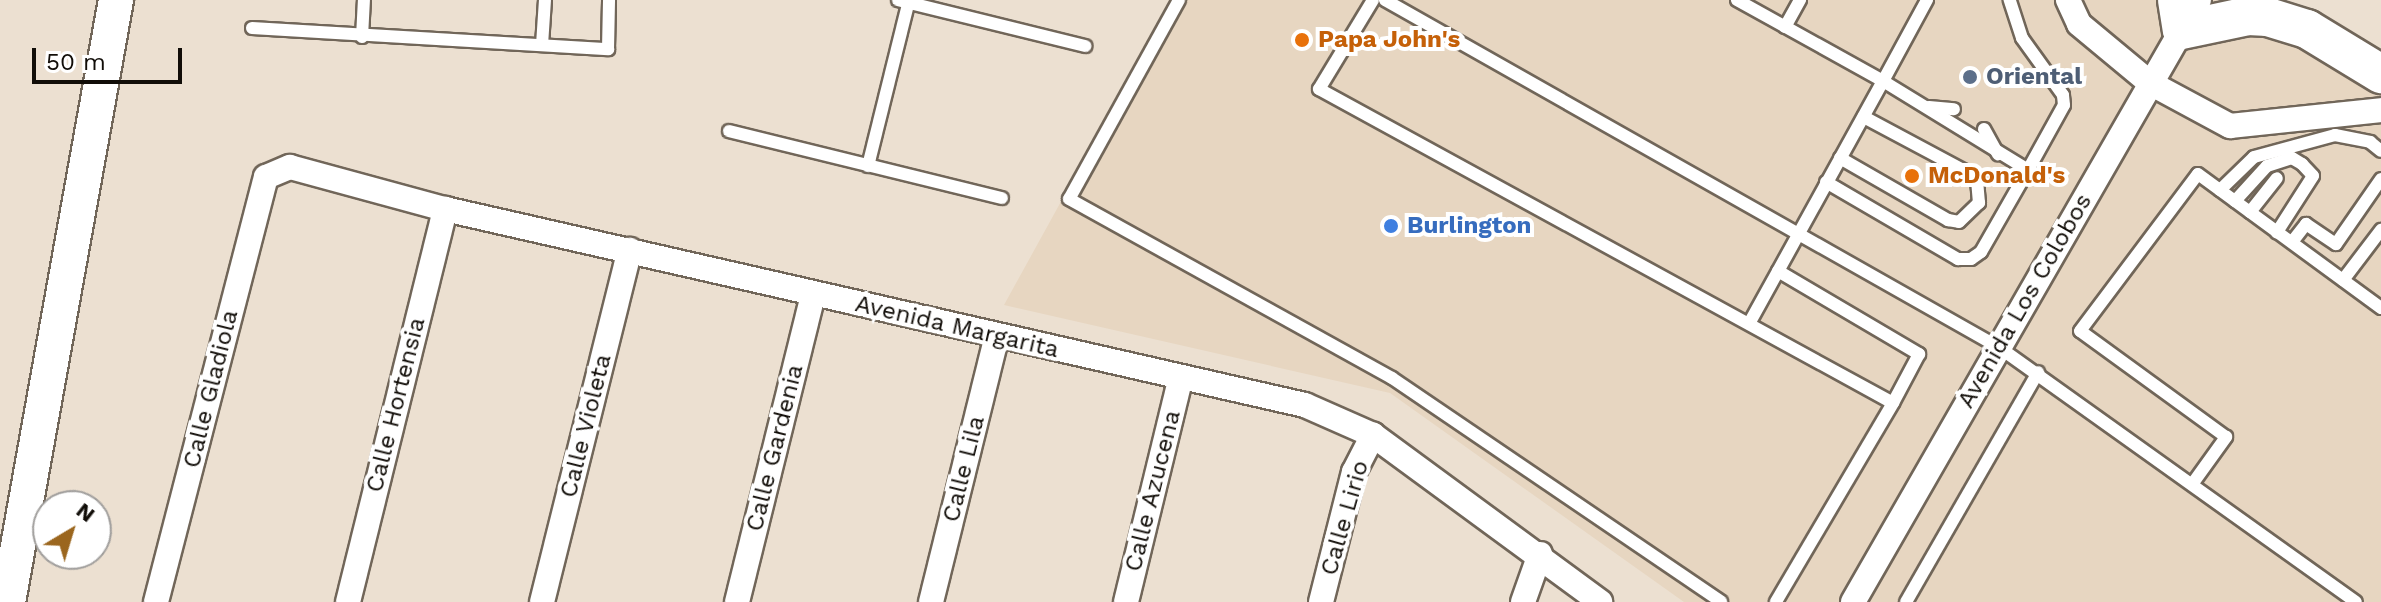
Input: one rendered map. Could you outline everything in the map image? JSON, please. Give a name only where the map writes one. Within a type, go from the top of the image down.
[{"type":"main road","points":[[2306,0],[2381,47]]},
{"type":"main road","points":[[2186,10],[2268,17],[2307,29],[2381,74]]},
{"type":"street","points":[[8,602],[116,0]]},
{"type":"street","points":[[2068,0],[2079,24],[2150,83],[2230,126],[2381,110]]},
{"type":"street","name":"Avenida Los Colobos","points":[[1853,602],[2150,83],[2186,10]]},
{"type":"street","name":"Avenida Margarita","points":[[266,177],[290,167],[445,209],[1180,380],[1305,405],[1373,435],[1540,554],[1600,602]]},
{"type":"street","name":"Calle Gladiola","points":[[156,602],[266,177]]},
{"type":"street","name":"Calle Hortensia","points":[[348,602],[445,209]]},
{"type":"street","name":"Calle Violeta","points":[[542,602],[630,250]]},
{"type":"street","name":"Calle Gardenia","points":[[737,602],[813,294]]},
{"type":"street","name":"Calle Lila","points":[[931,602],[997,336]]},
{"type":"street","name":"Calle Azucena","points":[[1126,602],[1180,380]]},
{"type":"street","name":"Calle Lirio","points":[[1321,602],[1354,472],[1373,435]]},
{"type":"street","points":[[1523,602],[1540,554]]},
{"type":"lane","points":[[362,37],[364,0]]},
{"type":"lane","points":[[542,45],[545,0]]},
{"type":"lane","points":[[252,28],[362,37],[608,49],[609,0]]},
{"type":"lane","points":[[1179,0],[1069,199],[1392,378],[1721,602]]},
{"type":"lane","points":[[1373,0],[1319,89],[1750,322],[1893,403]]},
{"type":"lane","points":[[1385,0],[2000,348],[2038,372],[2356,602]]},
{"type":"lane","points":[[1738,0],[1929,107],[1943,122],[2028,170]]},
{"type":"lane","points":[[1785,27],[1800,0]]},
{"type":"lane","points":[[1750,322],[1927,0]]},
{"type":"lane","points":[[1826,182],[1958,259],[1971,259],[1981,252],[2064,105],[2063,95],[2022,38],[2010,0]]},
{"type":"lane","points":[[868,166],[905,1],[1085,46]]},
{"type":"lane","points":[[1929,107],[1954,109]]},
{"type":"lane","points":[[1840,158],[1948,220],[1959,222],[1979,203],[1977,181],[1965,171],[1864,117]]},
{"type":"lane","points":[[1984,129],[1998,154]]},
{"type":"lane","points":[[729,131],[1002,198]]},
{"type":"lane","points":[[2220,190],[2254,157],[2335,135],[2370,142],[2381,151]]},
{"type":"lane","points":[[2235,201],[2256,172],[2292,158],[2302,164],[2313,176],[2277,232]]},
{"type":"lane","points":[[2193,483],[2226,437],[2080,331],[2198,174],[2381,308]]},
{"type":"lane","points":[[2250,212],[2277,178]]},
{"type":"lane","points":[[2292,242],[2306,224],[2336,244],[2381,179]]},
{"type":"lane","points":[[2343,280],[2381,230]]},
{"type":"lane","points":[[1776,602],[1919,354],[1778,271]]},
{"type":"lane","points":[[1906,602],[2038,372]]},
{"type":"shaded area","points":[[1172,0],[2216,0],[2381,93],[2381,602],[1684,602],[1390,393],[1004,305]]},
{"type":"place","name":"Papa John's","points":[[1302,40]]},
{"type":"place","name":"Oriental","points":[[1970,77]]},
{"type":"place","name":"McDonald's","points":[[1912,176]]},
{"type":"place","name":"Burlington","points":[[1391,226]]}]
